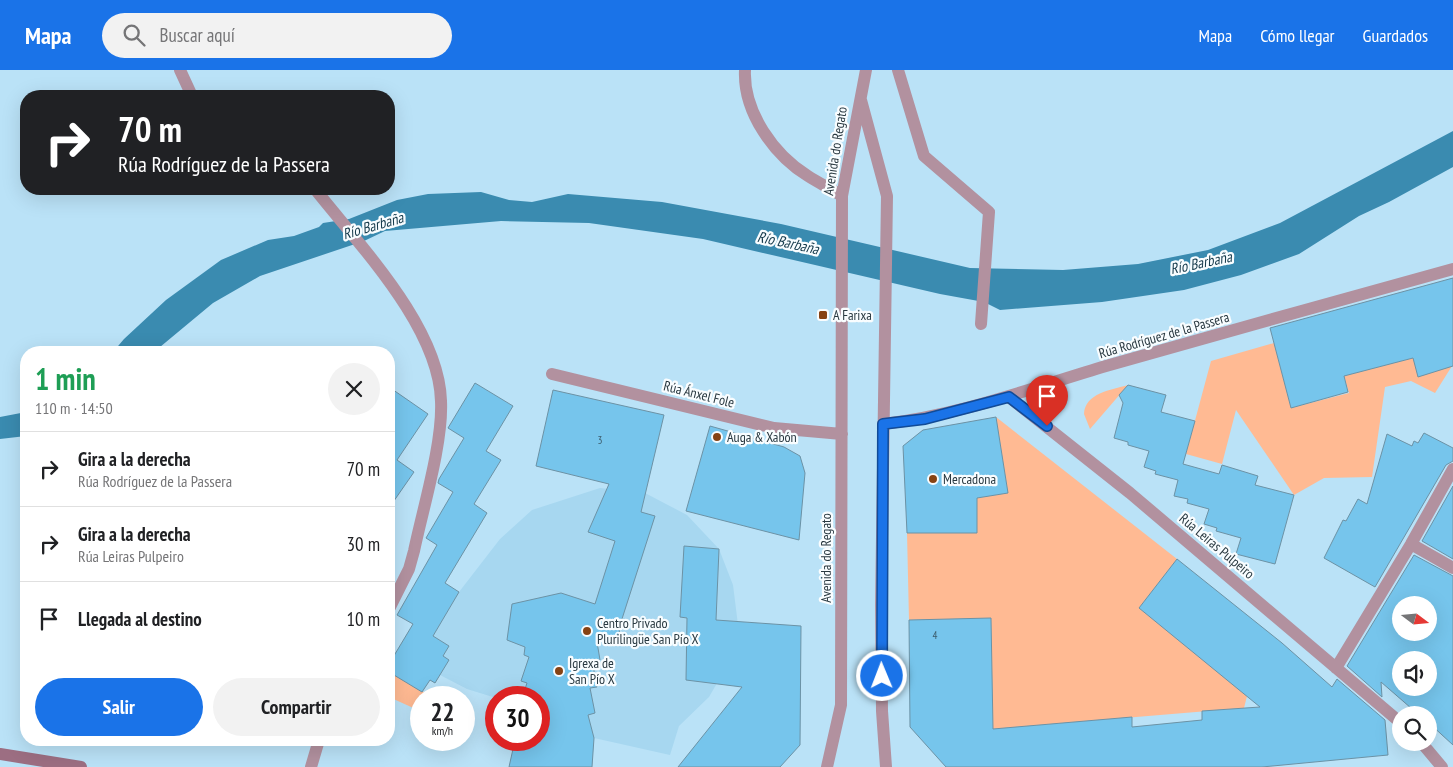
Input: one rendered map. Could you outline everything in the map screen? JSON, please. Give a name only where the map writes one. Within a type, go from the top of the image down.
[{"type":"street","points":[[180,70],[189,90]]},
{"type":"street","points":[[746,70],[745,79],[753,113],[775,146],[808,176],[842,196]]},
{"type":"street","points":[[860,95],[866,70]]},
{"type":"street","points":[[898,70],[924,156],[988,212],[981,324]]},
{"type":"street","name":"Avenida do Regato","points":[[828,767],[841,705],[842,196],[860,95]]},
{"type":"street","name":"Avenida do Regato","points":[[860,95],[887,196],[882,644],[882,711],[886,767]]},
{"type":"street","points":[[320,195],[386,279],[422,333],[439,379],[442,403],[434,458],[409,569],[395,597]]},
{"type":"street","name":"Rúa Rodríguez de la Passera","points":[[883,424],[925,419],[1009,397],[1104,367],[1453,269]]},
{"type":"street","name":"Rúa Ánxel Fole","points":[[552,374],[774,428],[842,434]]},
{"type":"street","name":"Rúa Leiras Pulpeiro","points":[[1009,397],[1130,493],[1392,715]]},
{"type":"street","points":[[1336,668],[1411,544],[1453,469]]},
{"type":"street","points":[[1411,544],[1453,568]]},
{"type":"street","points":[[311,767],[317,746]]},
{"type":"street","points":[[1429,751],[1442,767]]},
{"type":"street","points":[[0,754],[59,765],[81,767]]},
{"type":"shaded area","points":[[1274,343],[1291,408],[1349,393],[1344,376],[1413,358],[1452,366],[1435,393],[1411,381],[1385,387],[1372,477],[1324,478],[1294,495],[1236,410],[1222,464],[1186,454],[1211,361]]},
{"type":"shaded area","points":[[1128,385],[1090,429],[1084,414],[1085,407],[1089,401],[1100,393]]},
{"type":"shaded area","points":[[996,417],[1177,559],[1139,608],[1247,696],[1244,708],[993,729],[991,618],[909,620],[907,533],[977,533],[977,498],[1008,493]]},
{"type":"shaded area","name":"Centro Privado Plurilingüe San Pío X","points":[[600,488],[645,493],[687,515],[719,549],[733,585],[738,625],[731,659],[709,697],[679,726],[670,755],[594,738],[592,767],[550,746],[550,686],[485,686],[485,695],[475,691],[475,686],[461,686],[440,675],[449,660],[443,656],[449,646],[433,636],[459,592],[500,539],[532,510]]},
{"type":"shaded area","points":[[395,675],[413,686],[410,686],[410,706],[395,700]]},
{"type":"water","name":"Río Barbaña","points":[[1453,131],[1453,167],[1359,216],[1299,254],[1241,275],[1184,290],[1102,302],[1000,310],[984,302],[940,294],[703,239],[589,223],[501,221],[385,231],[364,241],[260,276],[213,303],[161,346],[118,346],[166,300],[221,260],[268,240],[294,236],[319,227],[323,223],[349,219],[397,200],[428,194],[481,192],[509,200],[532,202],[568,194],[662,202],[781,224],[970,268],[1063,270],[1138,264],[1208,250],[1280,223]]},
{"type":"water","points":[[20,413],[20,437],[0,439],[0,417]]},
{"type":"building","points":[[1453,278],[1453,366],[1418,377],[1413,358],[1344,376],[1348,392],[1291,408],[1270,328]]},
{"type":"building","points":[[475,383],[513,406],[486,451],[501,460],[474,504],[487,513],[445,583],[459,592],[433,636],[449,646],[443,656],[449,660],[435,683],[430,680],[426,686],[412,686],[395,676],[395,654],[413,624],[397,615],[437,545],[426,538],[453,492],[438,483],[439,479],[464,438],[448,428]]},
{"type":"building","points":[[1128,385],[1166,395],[1161,412],[1195,421],[1183,464],[1219,474],[1222,465],[1258,476],[1255,485],[1294,495],[1275,564],[1236,554],[1241,538],[1216,531],[1217,528],[1204,524],[1209,509],[1187,503],[1188,499],[1174,496],[1178,480],[1155,474],[1156,471],[1144,467],[1149,451],[1128,445],[1128,442],[1114,438],[1123,403],[1119,395]]},
{"type":"building","points":[[553,390],[664,415],[641,512],[655,516],[621,622],[618,639],[597,642],[600,660],[592,661],[597,687],[590,688],[595,713],[588,715],[594,738],[592,767],[509,767],[513,751],[550,751],[550,686],[526,686],[527,683],[521,681],[529,657],[524,655],[525,647],[507,640],[512,604],[561,593],[595,604],[615,541],[588,532],[609,484],[536,466]]},
{"type":"building","points":[[395,391],[428,414],[397,460],[414,472],[395,499]]},
{"type":"building","points":[[996,417],[1008,493],[977,498],[977,533],[907,533],[903,446],[923,430]]},
{"type":"building","points":[[710,426],[784,447],[800,456],[805,473],[799,540],[686,511]]},
{"type":"building","points":[[1424,433],[1453,448],[1453,461],[1446,465],[1375,587],[1324,558],[1343,520],[1346,521],[1358,499],[1367,504],[1387,434],[1412,446],[1414,441],[1418,443]]},
{"type":"building","points":[[1453,486],[1453,559],[1422,541]]},
{"type":"building","points":[[684,546],[719,549],[716,620],[801,626],[800,745],[780,767],[678,767],[742,687],[686,680],[687,618],[680,617]]},
{"type":"building","points":[[1414,555],[1453,576],[1453,745],[1437,730],[1437,706],[1409,706],[1397,696],[1437,696],[1437,651],[1392,651],[1392,692],[1381,682],[1382,697],[1347,666]]},
{"type":"building","points":[[1177,559],[1282,643],[1332,687],[1337,679],[1385,720],[1388,755],[1262,767],[946,767],[910,727],[909,620],[991,618],[993,729],[1132,717],[1132,727],[1202,720],[1202,711],[1260,707],[1139,608]]},
{"type":"place","name":"A Farixa","points":[[823,315]]},
{"type":"place","name":"Auga & Xabón","points":[[717,437]]},
{"type":"place","name":"Mercadona","points":[[933,479]]},
{"type":"place","name":"Centro Privado Plurilingüe San Pío X","points":[[587,631]]},
{"type":"place","name":"Igrexa de San Pío X","points":[[559,671]]},
{"type":"route","points":[[882,676],[883,424],[925,419],[1009,397],[1047,426]]}]
